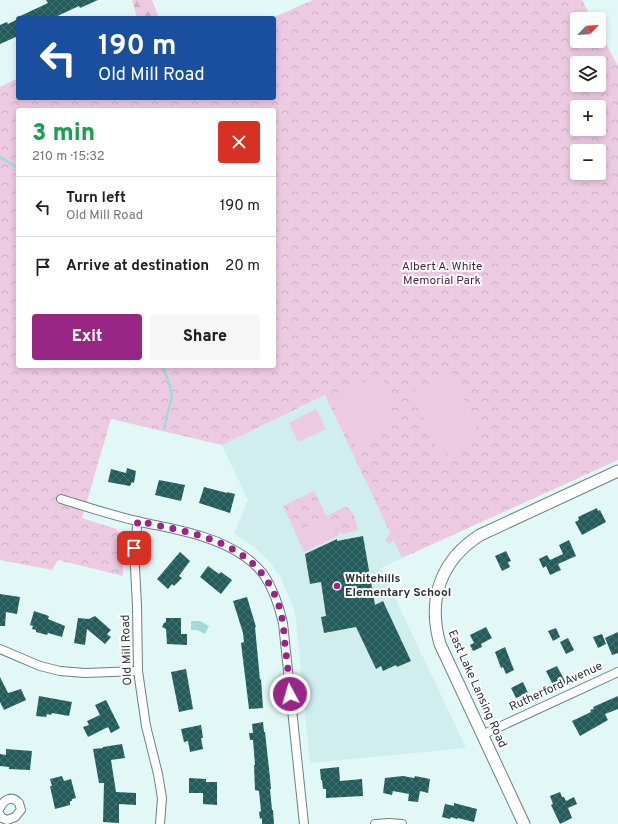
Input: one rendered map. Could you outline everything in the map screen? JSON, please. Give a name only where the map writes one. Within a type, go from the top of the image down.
[{"type":"main road","name":"East Lake Lansing Road","points":[[524,824],[444,654],[437,634],[435,617],[435,601],[439,585],[446,570],[457,553],[480,535],[618,471]]},
{"type":"street","points":[[61,499],[138,521],[213,539],[228,546],[251,561],[263,573],[280,606],[283,623],[304,824]]},
{"type":"street","name":"Old Mill Road","points":[[138,521],[134,548],[138,671],[146,726],[162,798],[160,824]]},
{"type":"street","points":[[0,649],[40,666],[60,671],[85,673],[138,671]]},
{"type":"street","name":"Rutherford Avenue","points":[[482,735],[618,672]]},
{"type":"street","points":[[0,808],[4,801],[10,798],[16,800],[21,806],[21,810],[15,818],[7,820],[1,818]]},
{"type":"street","points":[[375,824],[402,824]]},
{"type":"shaded area","name":"Whitehills Elementary School","points":[[325,395],[402,558],[381,568],[466,748],[310,763],[296,620],[293,606],[281,578],[272,565],[249,543],[234,534],[248,500],[222,445]]},
{"type":"green space","points":[[132,0],[152,0],[158,16],[136,16]]},
{"type":"green space","name":"Albert A. White Memorial Park","points":[[313,0],[582,0],[588,12],[570,12],[570,48],[606,48],[606,44],[618,66],[618,460],[402,558],[325,395],[222,445],[111,419],[82,518],[116,529],[120,534],[122,539],[123,576],[58,560],[52,570],[0,560],[0,87],[16,79],[16,100],[276,100],[276,16]]},
{"type":"green space","points":[[452,373],[482,439],[442,457],[411,392]]},
{"type":"green space","points":[[381,374],[389,394],[391,404],[388,421],[384,429],[373,443],[359,453],[332,402],[334,396]]},
{"type":"green space","points":[[316,409],[326,429],[298,442],[289,423]]},
{"type":"green space","points":[[314,491],[326,516],[346,507],[353,514],[358,530],[344,534],[341,533],[336,537],[327,518],[296,533],[283,506]]},
{"type":"green space","points":[[327,518],[336,537],[304,552],[295,533]]},
{"type":"green space","points":[[395,527],[400,531],[390,544],[385,540]]},
{"type":"water","points":[[191,621],[200,621],[209,626],[205,634],[197,630],[191,630]]},
{"type":"building","points":[[46,0],[98,0],[80,8],[79,6],[57,16],[20,16],[48,3]]},
{"type":"building","points":[[16,20],[16,37],[0,44],[0,25],[7,22],[8,24]]},
{"type":"building","points":[[127,468],[136,471],[134,483],[132,482],[130,486],[108,482],[111,469],[126,473]]},
{"type":"building","points":[[159,480],[185,485],[181,501],[155,495]]},
{"type":"building","points":[[204,487],[235,494],[230,513],[199,503]]},
{"type":"building","points":[[597,508],[598,511],[600,510],[606,522],[582,535],[575,522],[579,520],[578,517]]},
{"type":"building","points":[[363,536],[375,605],[383,601],[411,661],[397,667],[396,665],[383,671],[381,666],[376,669],[356,627],[324,633],[321,617],[326,616],[321,582],[310,584],[305,554],[337,539],[337,541]]},
{"type":"building","points":[[569,540],[576,556],[558,564],[561,570],[550,575],[546,566],[543,568],[539,559],[547,555],[550,560],[563,554],[559,545]]},
{"type":"building","points":[[506,551],[511,561],[508,562],[510,567],[502,571],[495,556]]},
{"type":"building","points":[[180,552],[190,561],[179,576],[182,578],[174,586],[172,584],[168,589],[157,579]]},
{"type":"building","points":[[208,566],[219,574],[221,572],[232,580],[221,594],[200,577]]},
{"type":"building","points":[[0,594],[20,597],[17,614],[6,612],[5,626],[0,626]]},
{"type":"building","points":[[247,597],[256,627],[263,708],[249,709],[241,643],[244,642],[243,633],[233,601]]},
{"type":"building","points":[[34,611],[49,616],[48,619],[65,626],[62,637],[48,633],[47,635],[36,632],[36,630],[32,629],[33,626],[30,625]]},
{"type":"building","points":[[95,616],[111,630],[107,634],[111,637],[105,644],[87,629],[85,645],[74,643],[78,618],[89,619]]},
{"type":"building","points":[[166,618],[181,618],[181,634],[187,634],[187,645],[167,644],[166,629],[162,627],[166,622]]},
{"type":"building","points":[[486,627],[492,638],[481,644],[482,647],[473,651],[470,645],[474,643],[470,635]]},
{"type":"building","points":[[556,628],[560,637],[553,641],[548,631]]},
{"type":"building","points":[[618,632],[618,653],[612,655],[605,638]]},
{"type":"building","points":[[602,634],[606,644],[598,648],[593,637]]},
{"type":"building","points":[[568,638],[574,650],[566,654],[560,642]]},
{"type":"building","points":[[505,647],[514,670],[506,674],[503,667],[501,668],[495,652]]},
{"type":"building","points":[[557,666],[566,683],[555,689],[546,671]]},
{"type":"building","points":[[186,669],[193,709],[179,712],[171,672]]},
{"type":"building","points":[[0,677],[8,693],[21,689],[26,700],[4,710],[0,702]]},
{"type":"building","points":[[523,682],[528,693],[516,698],[511,688]]},
{"type":"building","points":[[39,696],[72,702],[69,716],[52,713],[51,715],[47,714],[46,717],[36,716]]},
{"type":"building","points":[[618,696],[618,709],[605,714],[608,720],[580,736],[572,721],[591,712],[590,710],[594,709],[593,707]]},
{"type":"building","points":[[106,700],[120,728],[111,733],[108,727],[88,737],[83,727],[89,725],[87,721],[100,715],[95,705]]},
{"type":"building","points":[[263,722],[274,824],[262,824],[262,818],[260,819],[259,812],[261,811],[259,791],[255,790],[253,740],[250,740],[249,733],[253,733],[252,724]]},
{"type":"building","points":[[201,725],[203,749],[190,752],[188,741],[184,742],[181,729]]},
{"type":"building","points":[[122,744],[125,758],[111,760],[116,792],[136,793],[136,805],[119,804],[119,823],[103,822],[104,783],[99,783],[93,749]]},
{"type":"building","points":[[6,749],[32,751],[30,770],[9,769],[9,767],[0,766],[0,754],[6,755]]},
{"type":"building","points":[[339,767],[340,781],[362,779],[363,796],[326,798],[326,789],[323,789],[320,769]]},
{"type":"building","points":[[62,776],[64,781],[71,779],[76,798],[70,801],[70,805],[55,809],[50,779]]},
{"type":"building","points":[[403,776],[414,778],[415,776],[430,779],[428,793],[420,791],[418,802],[408,801],[409,794],[393,791],[392,795],[383,793],[385,778]]},
{"type":"building","points":[[189,778],[206,779],[206,782],[217,782],[217,805],[203,804],[203,793],[189,793]]},
{"type":"building","points":[[560,792],[566,801],[574,797],[577,804],[568,808],[572,818],[560,824],[551,805],[553,804],[550,796]]},
{"type":"building","points":[[454,803],[477,809],[474,822],[458,818],[451,817],[450,819],[442,817],[445,804],[454,806]]},
{"type":"waterway","points":[[0,157],[16,167]]},
{"type":"waterway","points":[[163,368],[169,382],[172,396],[164,428]]},
{"type":"place","name":"Whitehills Elementary School","points":[[337,586]]},
{"type":"route","points":[[134,548],[138,521],[213,539],[235,550],[251,561],[263,573],[280,606],[290,694]]}]
